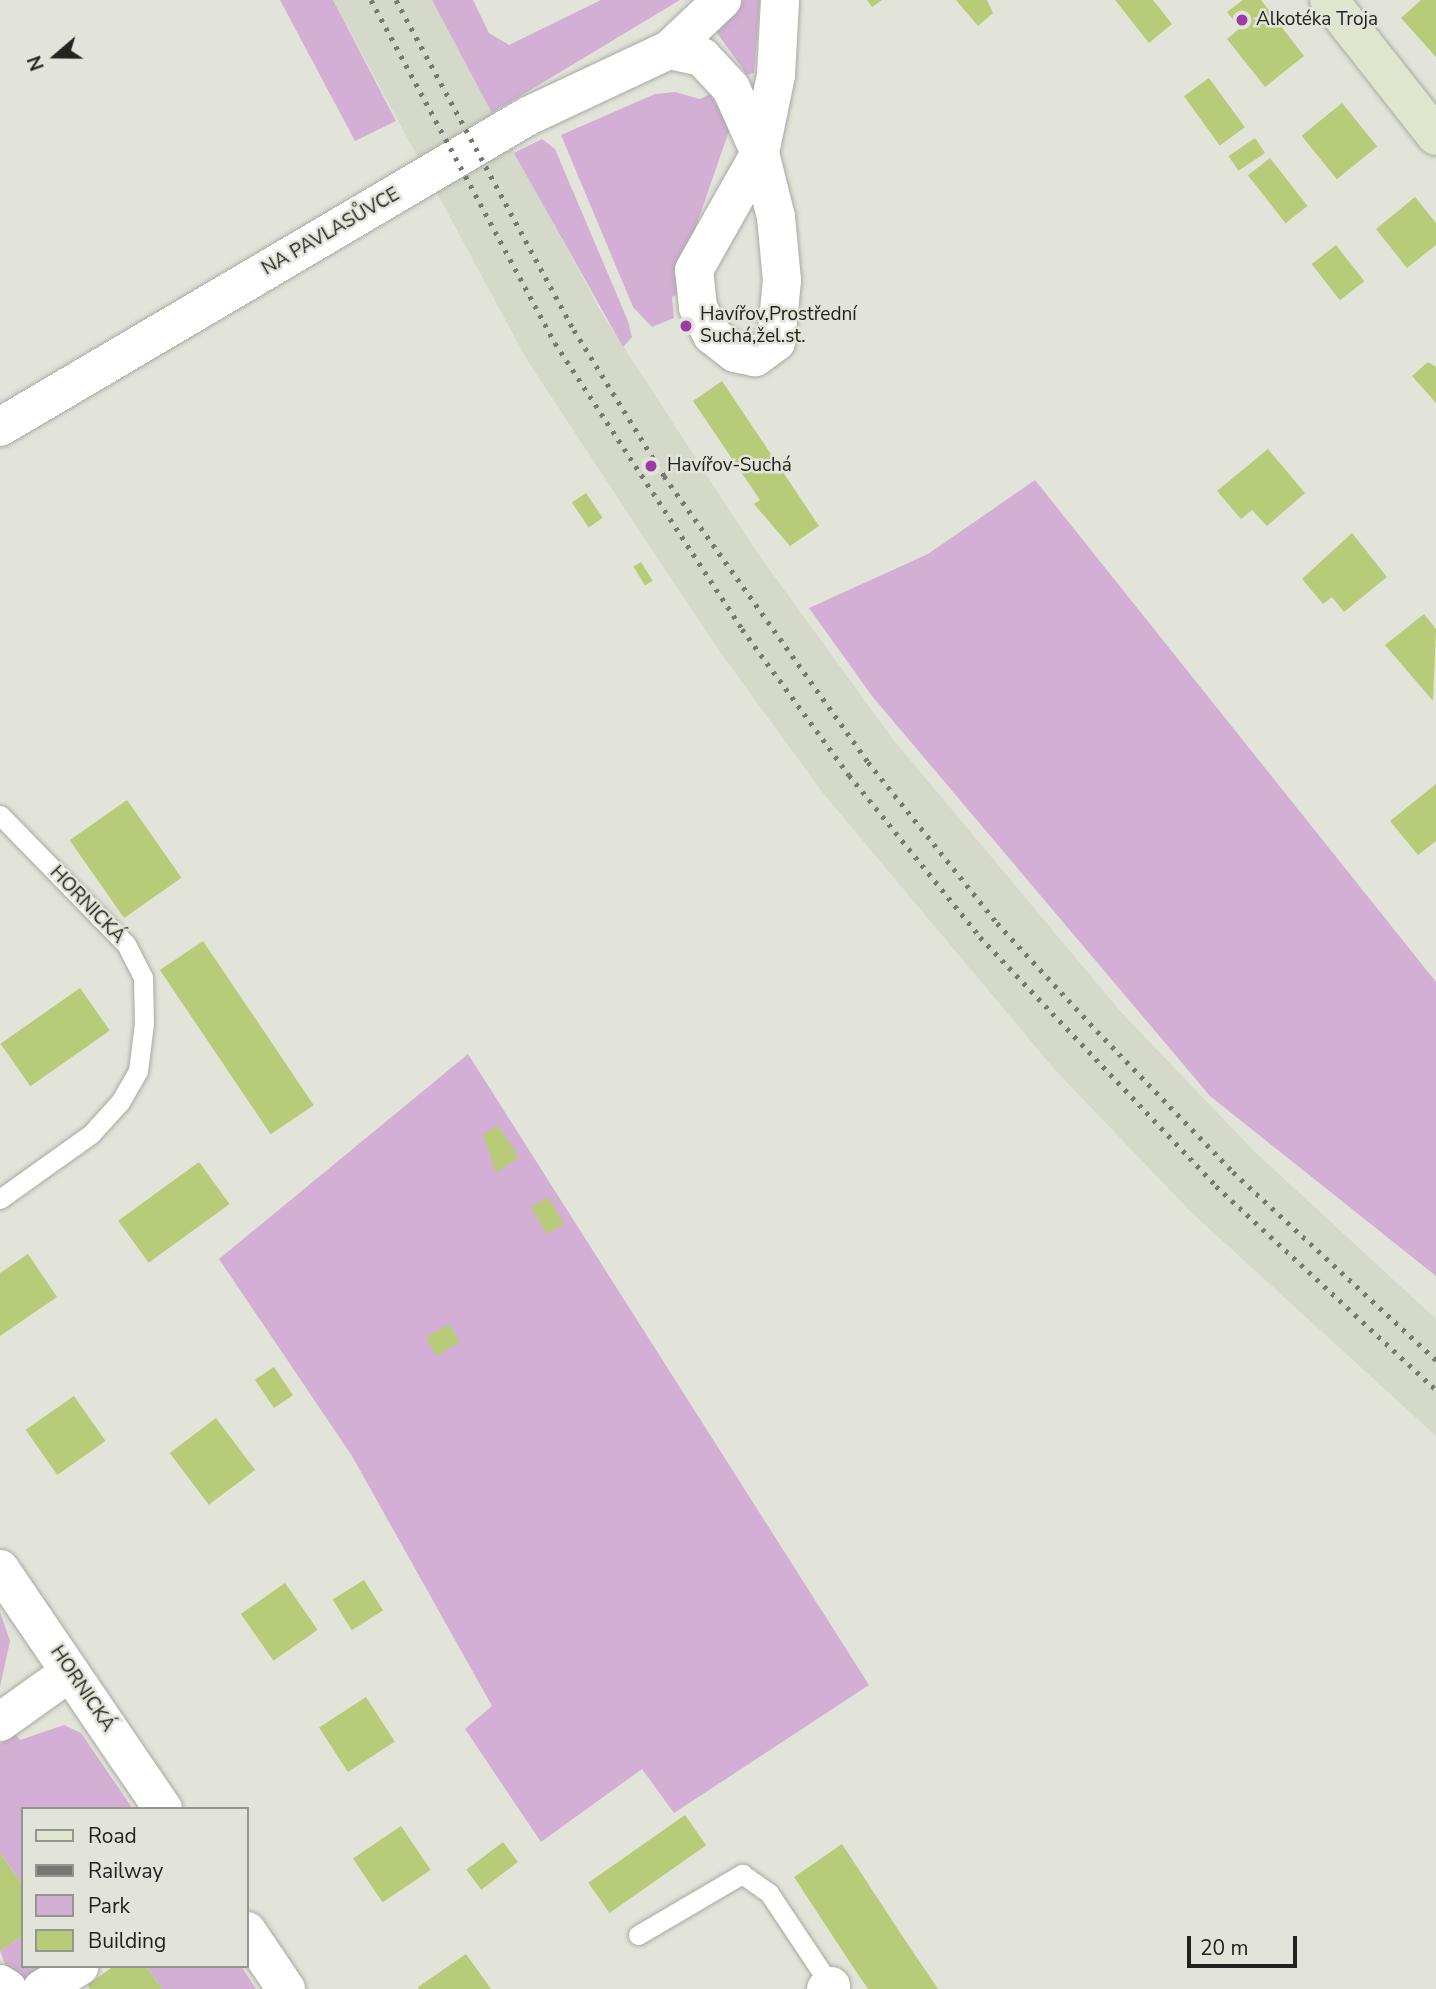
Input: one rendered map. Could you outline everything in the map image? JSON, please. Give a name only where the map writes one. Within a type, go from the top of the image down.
[{"type":"street","name":"NA PAVLASŮVCE","points":[[0,427],[528,116],[669,50],[722,0]]},
{"type":"street","points":[[669,50],[702,57],[731,88],[760,153],[776,75],[780,0]]},
{"type":"street","points":[[1329,0],[1436,136]]},
{"type":"street","name":"HORNICKÁ","points":[[0,1569],[162,1807]]},
{"type":"street","points":[[0,1722],[70,1672]]},
{"type":"street","points":[[248,1932],[286,1989]]},
{"type":"street","points":[[42,1989],[77,1968]]},
{"type":"street","points":[[0,1984],[8,1989]]},
{"type":"lane","name":"HORNICKÁ","points":[[0,815],[126,944],[142,977],[144,1023],[138,1071],[120,1102],[91,1134],[0,1199]]},
{"type":"lane","points":[[638,1935],[741,1874],[769,1893],[830,1988]]},
{"type":"shaded area","points":[[333,0],[432,0],[603,315],[756,551],[892,738],[1120,1011],[1254,1151],[1436,1319],[1436,1436],[1192,1213],[1055,1070],[823,793],[715,645],[527,360]]},
{"type":"green space","points":[[280,0],[333,0],[396,121],[355,141]]},
{"type":"green space","points":[[432,0],[473,0],[489,33],[509,45],[601,0],[680,0],[492,113]]},
{"type":"green space","points":[[743,0],[760,0],[754,73],[747,75],[715,30]]},
{"type":"green space","points":[[675,92],[700,99],[710,94],[730,128],[686,255],[684,290],[672,297],[674,318],[652,327],[633,307],[561,135],[655,94]]},
{"type":"green space","points":[[542,139],[555,149],[628,321],[632,337],[623,347],[514,153]]},
{"type":"green space","points":[[1035,480],[1436,982],[1436,1276],[1210,1096],[872,696],[809,608],[928,554]]},
{"type":"green space","points":[[468,1054],[869,1685],[674,1813],[642,1769],[541,1842],[465,1729],[492,1706],[352,1456],[219,1259]]},
{"type":"green space","points":[[0,1612],[10,1641],[0,1687]]},
{"type":"green space","points":[[64,1725],[81,1733],[132,1807],[21,1807],[21,1882],[0,1853],[0,1744],[15,1734],[20,1740]]},
{"type":"green space","points":[[21,1936],[21,1968],[59,1968],[27,1983],[11,1979],[0,1951]]},
{"type":"green space","points":[[147,1968],[242,1968],[256,1989],[162,1989]]},
{"type":"building","points":[[867,0],[882,0],[872,7]]},
{"type":"building","points":[[956,0],[987,0],[993,13],[978,26]]},
{"type":"building","points":[[1115,0],[1153,0],[1172,24],[1149,43]]},
{"type":"building","points":[[1243,0],[1261,0],[1304,56],[1265,87],[1227,39],[1240,28],[1227,12]]},
{"type":"building","points":[[1421,0],[1436,0],[1436,57],[1401,18]]},
{"type":"building","points":[[1209,78],[1245,127],[1220,146],[1184,96]]},
{"type":"building","points":[[1342,103],[1377,147],[1337,179],[1302,136]]},
{"type":"building","points":[[1255,138],[1265,153],[1239,171],[1228,156]]},
{"type":"building","points":[[1270,158],[1308,206],[1285,223],[1248,175]]},
{"type":"building","points":[[1415,197],[1436,223],[1436,245],[1407,268],[1376,229]]},
{"type":"building","points":[[1336,245],[1364,281],[1340,300],[1312,264]]},
{"type":"building","points":[[1428,362],[1436,367],[1436,403],[1412,376]]},
{"type":"building","name":"Havířov-Suchá","points":[[722,381],[819,526],[790,546],[754,504],[760,500],[693,401]]},
{"type":"building","points":[[1268,449],[1305,493],[1267,526],[1252,510],[1241,519],[1217,491]]},
{"type":"building","points":[[586,493],[603,518],[589,527],[572,503]]},
{"type":"building","points":[[1352,533],[1387,577],[1344,612],[1332,597],[1323,604],[1302,579]]},
{"type":"building","points":[[641,562],[653,581],[645,585],[633,567]]},
{"type":"building","points":[[1424,614],[1436,629],[1433,701],[1385,645]]},
{"type":"building","points":[[1436,784],[1436,841],[1418,855],[1390,821]]},
{"type":"building","points":[[127,800],[181,878],[124,918],[70,840]]},
{"type":"building","points":[[203,941],[314,1105],[271,1134],[160,970]]},
{"type":"building","points":[[80,988],[110,1031],[30,1086],[1,1044]]},
{"type":"building","points":[[497,1125],[519,1157],[496,1173],[483,1135]]},
{"type":"building","points":[[199,1162],[230,1204],[149,1263],[118,1221]]},
{"type":"building","points":[[548,1197],[564,1224],[547,1234],[531,1207]]},
{"type":"building","points":[[28,1254],[57,1297],[0,1336],[0,1273]]},
{"type":"building","points":[[449,1324],[460,1342],[437,1356],[426,1338]]},
{"type":"building","points":[[274,1367],[293,1395],[274,1408],[255,1380]]},
{"type":"building","points":[[74,1396],[106,1441],[57,1475],[26,1430]]},
{"type":"building","points":[[216,1418],[255,1470],[209,1505],[170,1453]]},
{"type":"building","points":[[364,1580],[383,1611],[352,1630],[333,1600]]},
{"type":"building","points":[[285,1583],[318,1630],[273,1661],[241,1614]]},
{"type":"building","points":[[366,1697],[395,1741],[348,1772],[319,1727]]},
{"type":"building","points":[[685,1815],[706,1845],[610,1913],[588,1883]]},
{"type":"building","points":[[401,1826],[431,1870],[383,1902],[353,1858]]},
{"type":"building","points":[[503,1842],[518,1862],[481,1890],[466,1870]]},
{"type":"building","points":[[842,1844],[938,1989],[868,1989],[853,1967],[794,1877]]},
{"type":"building","points":[[0,1853],[21,1882],[21,1936],[0,1951]]},
{"type":"building","points":[[466,1954],[491,1989],[419,1989],[418,1987]]},
{"type":"building","points":[[111,1968],[147,1968],[162,1989],[90,1989],[87,1985]]},
{"type":"railway","points":[[371,0],[555,343],[742,629],[849,775],[980,937],[1216,1186],[1436,1390]]},
{"type":"railway","points":[[396,0],[574,330],[664,476],[868,762],[997,923],[1097,1031],[1233,1172],[1436,1360]]},
{"type":"place","name":"Alkotéka Troja","points":[[1242,20]]},
{"type":"place","name":"Havířov,Prostřední Suchá,žel.st.","points":[[686,326]]},
{"type":"place","name":"Havířov-Suchá","points":[[651,466]]}]
